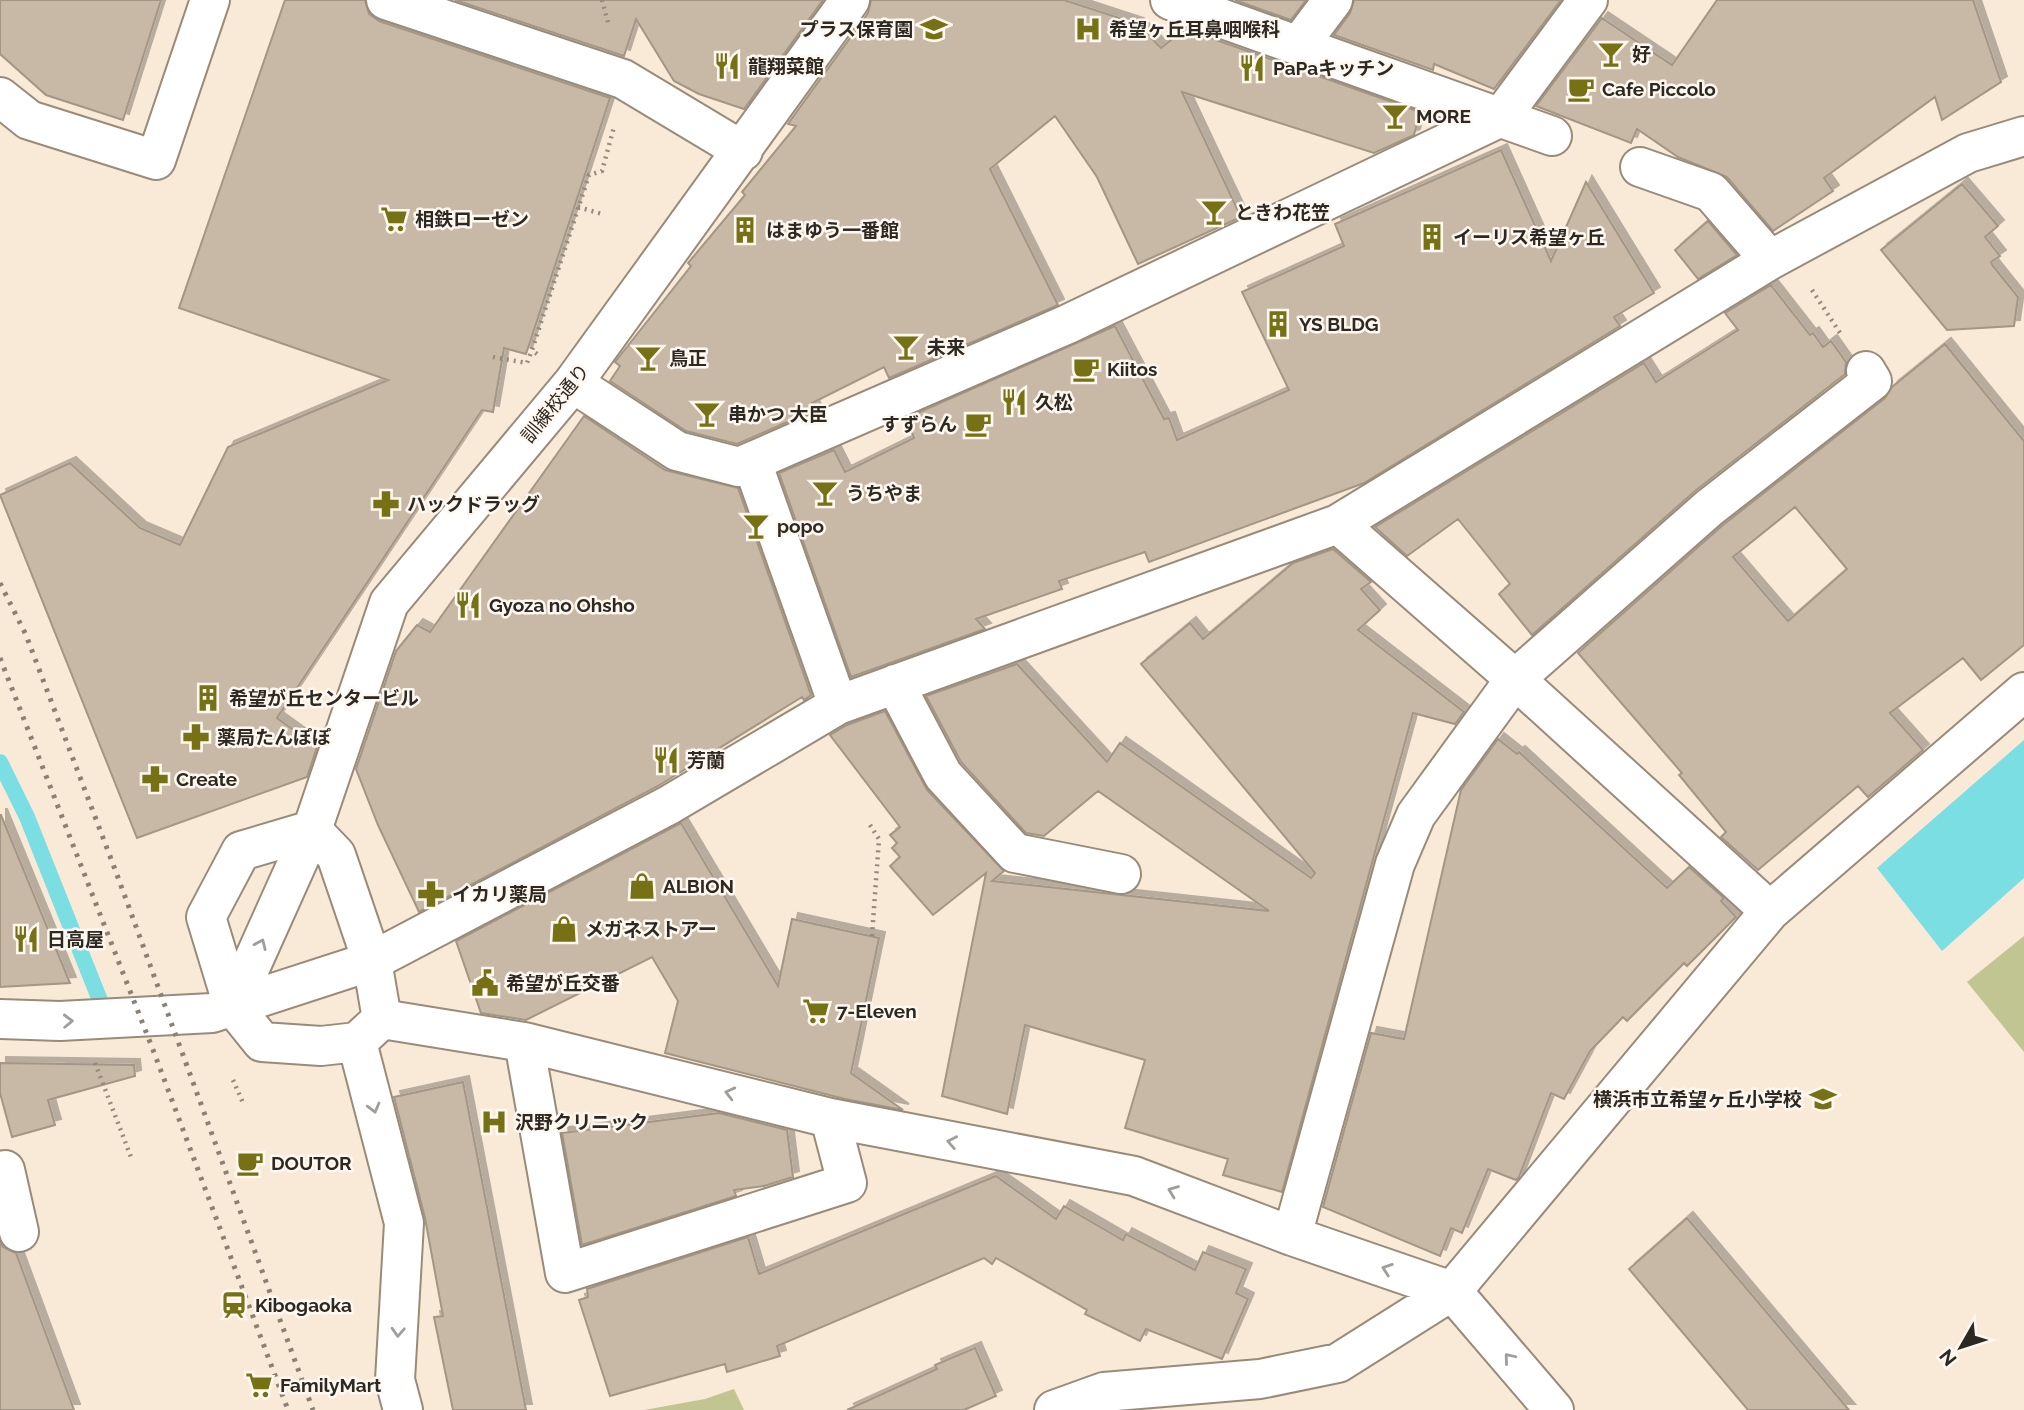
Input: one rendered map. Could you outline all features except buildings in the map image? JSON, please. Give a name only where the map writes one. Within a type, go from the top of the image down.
[{"type":"street","points":[[0,97],[29,120],[156,160],[210,0]]},
{"type":"street","points":[[386,0],[623,79],[743,151]]},
{"type":"street","name":"訓練校通り","points":[[233,1006],[312,830],[389,603],[573,383],[850,0]]},
{"type":"street","points":[[1299,45],[1333,0]]},
{"type":"street","points":[[573,383],[677,452],[739,467],[1068,324],[1501,117],[1588,0]]},
{"type":"street","points":[[1176,1],[1552,136]]},
{"type":"street","points":[[0,1019],[60,1021],[212,1013],[372,961],[669,806],[838,705],[1338,524],[1778,256],[1968,153],[2024,136]]},
{"type":"street","points":[[1640,167],[1711,192],[1778,256]]},
{"type":"street","points":[[1292,1236],[1395,864],[1416,814],[1515,679],[1709,508],[1872,381],[1866,371]]},
{"type":"street","points":[[752,462],[838,705]]},
{"type":"street","points":[[1338,524],[1515,679],[1770,911]]},
{"type":"street","points":[[895,684],[943,775],[1015,853],[1121,874]]},
{"type":"street","points":[[1054,1410],[1104,1392],[1260,1379],[1338,1363],[1452,1291],[1770,911],[2024,692]]},
{"type":"street","points":[[403,1410],[395,1380],[404,1223],[370,1030],[372,961],[336,855],[312,830],[241,851],[206,917],[233,1006],[262,1042],[321,1046],[370,1030],[524,1042],[830,1118],[1133,1176],[1292,1236],[1452,1291],[1554,1410]]},
{"type":"street","points":[[524,1042],[565,1273],[847,1183],[830,1118]]},
{"type":"street","points":[[2,1164],[19,1232]]},
{"type":"path","points":[[493,358],[527,363],[589,175],[603,171],[613,132]]},
{"type":"path","points":[[578,207],[602,214]]},
{"type":"path","points":[[1778,256],[1866,371]]},
{"type":"path","points":[[532,350],[573,383]]},
{"type":"path","points":[[870,825],[879,839],[872,936]]},
{"type":"path","points":[[105,1057],[93,1057],[131,1157]]},
{"type":"green space","points":[[2024,936],[2024,1052],[1967,982]]},
{"type":"green space","points":[[734,1389],[744,1410],[644,1410],[705,1399]]},
{"type":"water","points":[[2024,740],[2024,878],[1942,951],[1877,868]]},
{"type":"waterway","points":[[0,762],[27,817],[103,1008]]},
{"type":"railway","points":[[0,583],[26,635],[116,872],[313,1410]]},
{"type":"railway","points":[[0,658],[155,1055],[288,1410]]},
{"type":"place","name":"プラス保育園","points":[[934,29]]},
{"type":"place","name":"希望ヶ丘耳鼻咽喉科","points":[[1088,29]]},
{"type":"place","name":"好","points":[[1611,54]]},
{"type":"place","name":"龍翔菜館","points":[[727,66]]},
{"type":"place","name":"PaPaキッチン","points":[[1252,68]]},
{"type":"place","name":"Cafe Piccolo","points":[[1581,89]]},
{"type":"place","name":"MORE","points":[[1395,116]]},
{"type":"place","name":"ときわ花笠","points":[[1214,212]]},
{"type":"place","name":"相鉄ローゼン","points":[[394,219]]},
{"type":"place","name":"はまゆう一番館","points":[[745,230]]},
{"type":"place","name":"イーリス希望ヶ丘","points":[[1432,237]]},
{"type":"place","name":"YS BLDG","points":[[1278,324]]},
{"type":"place","name":"未来","points":[[906,347]]},
{"type":"place","name":"鳥正","points":[[648,358]]},
{"type":"place","name":"Kiitos","points":[[1086,369]]},
{"type":"place","name":"久松","points":[[1014,402]]},
{"type":"place","name":"串かつ 大臣","points":[[707,414]]},
{"type":"place","name":"すずらん","points":[[978,424]]},
{"type":"place","name":"うちやま","points":[[825,493]]},
{"type":"place","name":"ハックドラッグ","points":[[386,504]]},
{"type":"place","name":"popo","points":[[756,526]]},
{"type":"place","name":"Gyoza no Ohsho","points":[[468,605]]},
{"type":"place","name":"希望が丘センタービル","points":[[208,698]]},
{"type":"place","name":"薬局たんぽぽ","points":[[196,737]]},
{"type":"place","name":"芳蘭","points":[[666,760]]},
{"type":"place","name":"Create","points":[[155,779]]},
{"type":"place","name":"ALBION","points":[[642,886]]},
{"type":"place","name":"イカリ薬局","points":[[431,894]]},
{"type":"place","name":"メガネストアー","points":[[564,929]]},
{"type":"place","name":"日高屋","points":[[26,939]]},
{"type":"place","name":"希望が丘交番","points":[[485,983]]},
{"type":"place","name":"7-Eleven","points":[[816,1011]]},
{"type":"place","name":"横浜市立希望ヶ丘小学校","points":[[1823,1099]]},
{"type":"place","name":"沢野クリニック","points":[[494,1122]]},
{"type":"place","name":"DOUTOR","points":[[250,1163]]},
{"type":"place","name":"Kibogaoka","points":[[234,1305]]},
{"type":"place","name":"FamilyMart","points":[[259,1385]]}]
